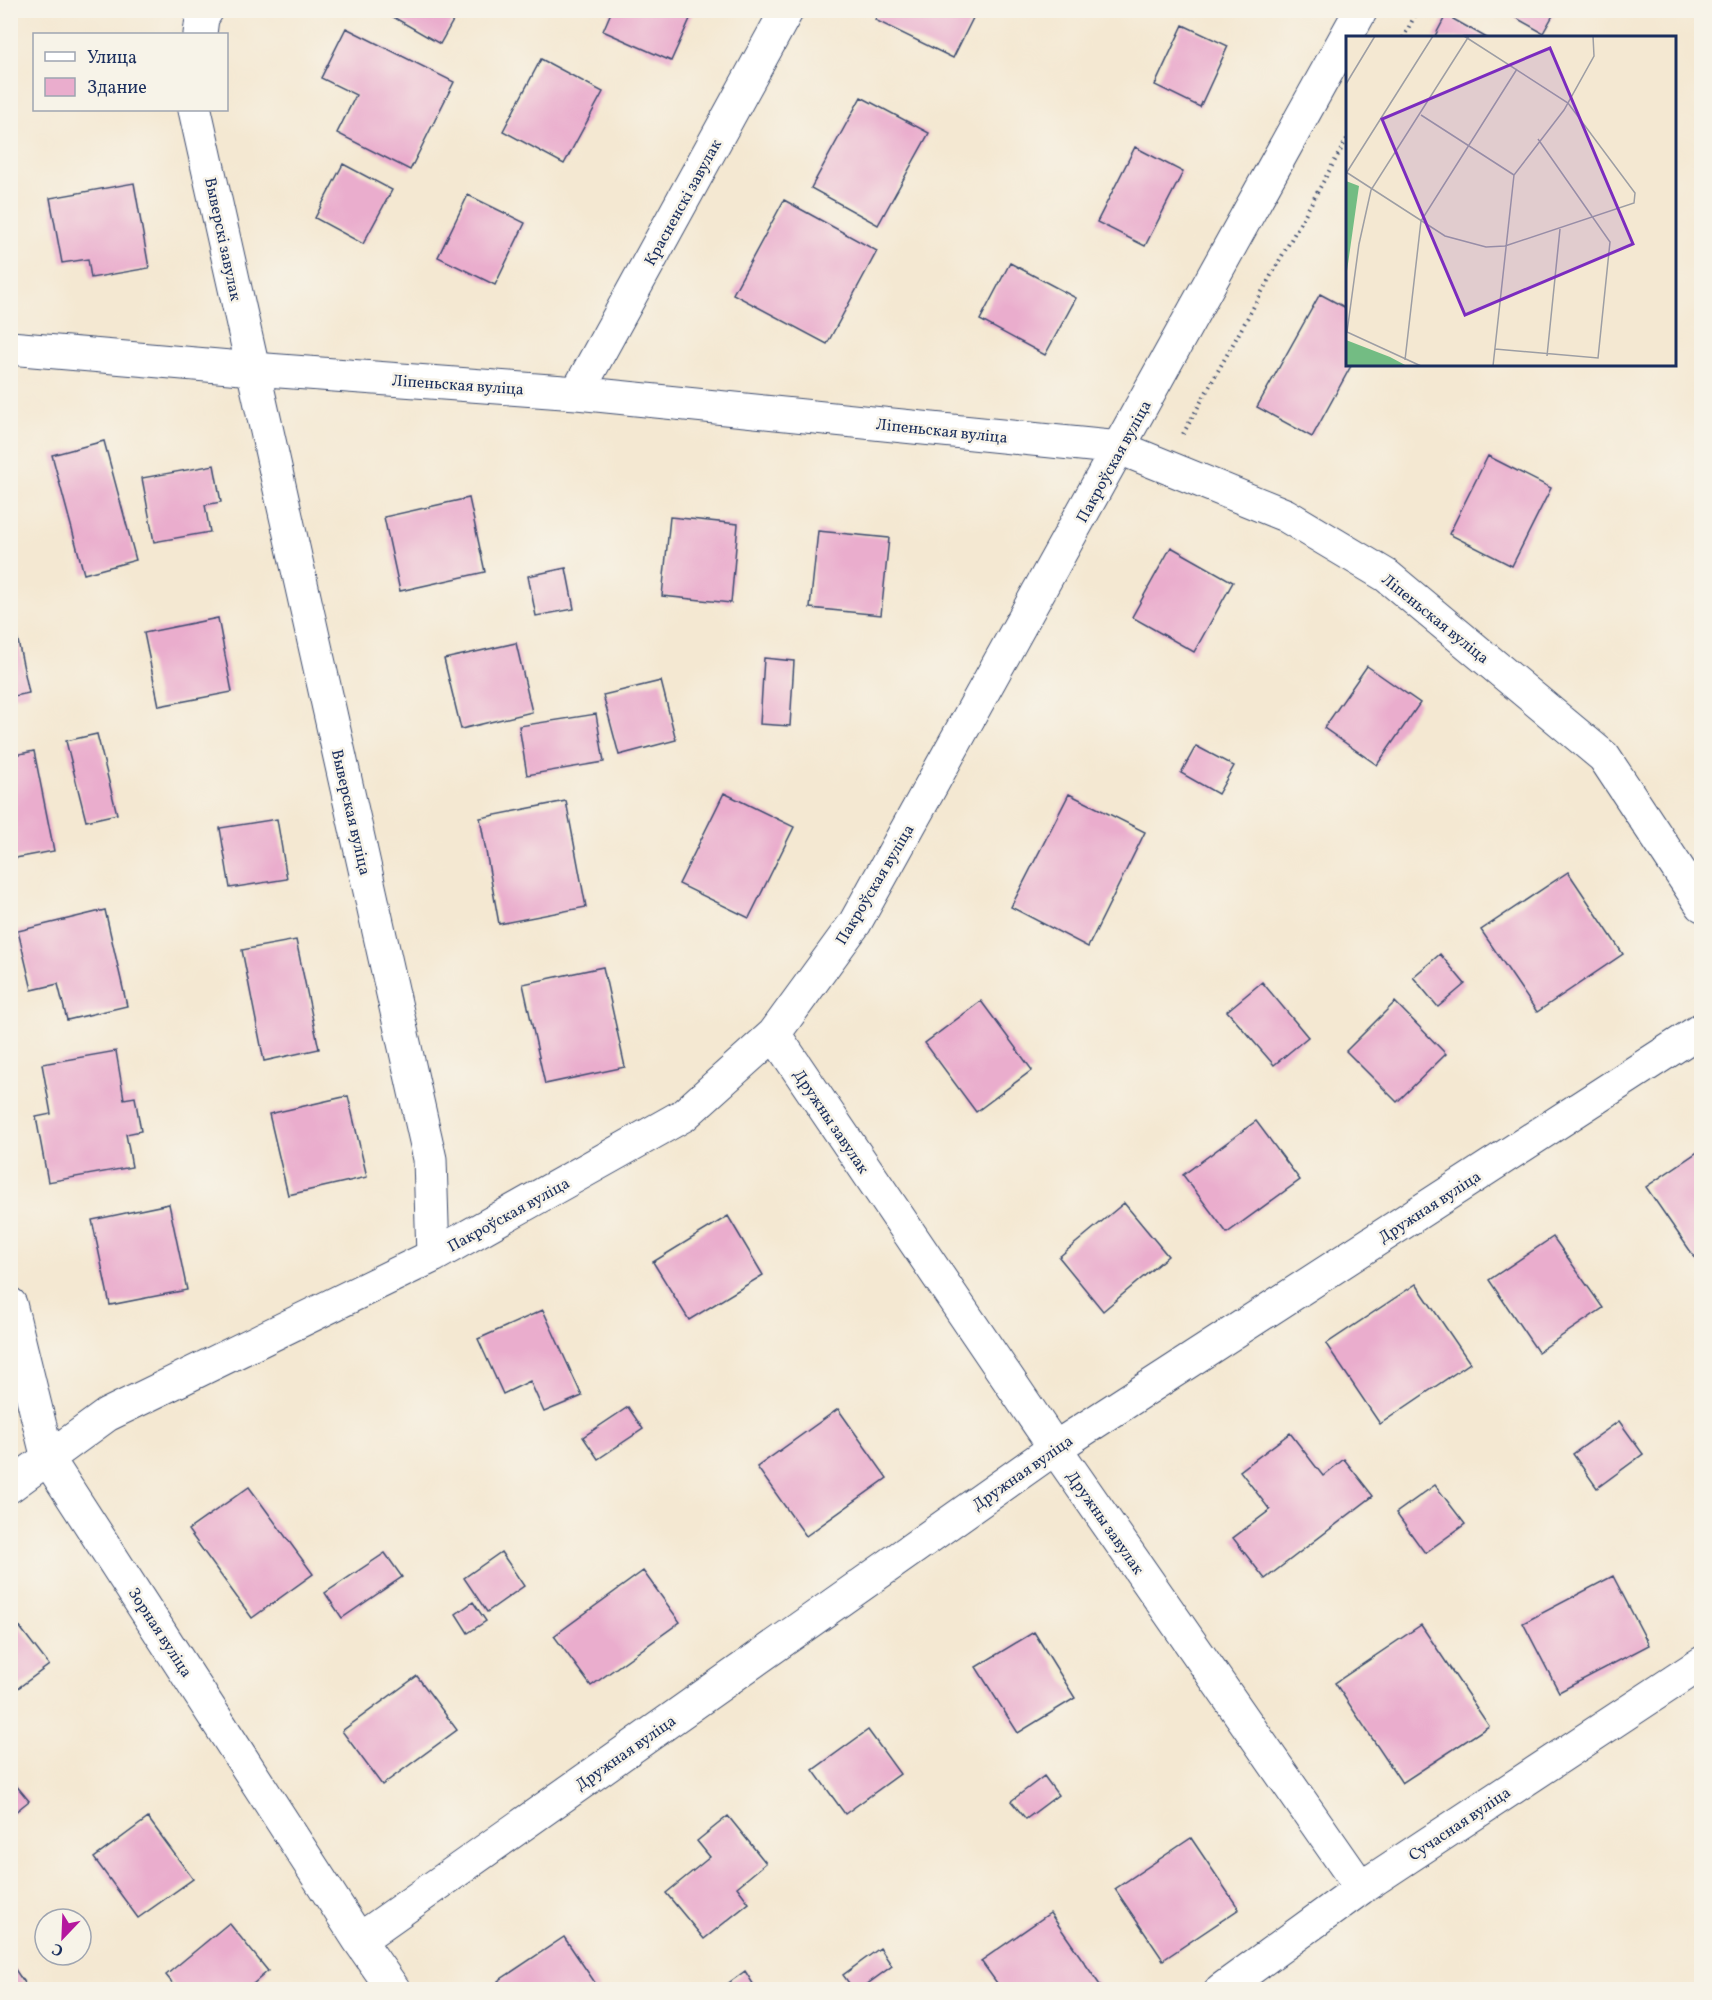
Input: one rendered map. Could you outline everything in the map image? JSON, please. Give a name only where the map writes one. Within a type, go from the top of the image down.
[{"type":"street","points":[[200,33],[202,18],[207,10]]},
{"type":"street","name":"Красненскі завулак","points":[[577,393],[787,10]]},
{"type":"street","name":"Пакроўская вуліца","points":[[1347,36],[1361,10]]},
{"type":"street","name":"Пакроўская вуліца","points":[[10,1486],[106,1415],[433,1256],[684,1115],[774,1034],[855,923],[1346,37]]},
{"type":"street","name":"Выверскі завулак","points":[[195,111],[253,369]]},
{"type":"street","name":"Ліпеньская вуліца","points":[[10,348],[577,393],[1120,448],[1285,515],[1387,576],[1604,757],[1701,904]]},
{"type":"street","name":"Выверская вуліца","points":[[253,369],[430,1159],[433,1256]]},
{"type":"street","name":"Дружная вуліца","points":[[359,1940],[1055,1448],[1701,1029]]},
{"type":"street","name":"Дружны завулак","points":[[774,1034],[1055,1448],[1361,1888]]},
{"type":"street","name":"Зорная вуліца","points":[[10,1304],[48,1459],[359,1940],[394,1989]]},
{"type":"street","name":"Сучасная вуліца","points":[[1221,1989],[1361,1888],[1701,1663]]},
{"type":"path","points":[[1404,36],[1418,10]]},
{"type":"path","points":[[1165,466],[1346,139]]},
{"type":"building","points":[[381,10],[459,10],[440,44]]},
{"type":"building","points":[[612,10],[694,10],[671,61],[603,31]]},
{"type":"building","points":[[879,10],[977,10],[953,58],[875,20]]},
{"type":"building","points":[[1502,10],[1556,10],[1543,33]]},
{"type":"building","points":[[1446,15],[1483,36],[1435,36]]},
{"type":"building","points":[[1183,25],[1228,46],[1200,107],[1155,85]]},
{"type":"building","points":[[346,28],[454,82],[410,170],[337,133],[356,95],[321,78]]},
{"type":"building","points":[[541,59],[603,92],[564,164],[503,131]]},
{"type":"building","points":[[861,97],[929,133],[878,225],[811,188]]},
{"type":"building","points":[[1135,147],[1183,172],[1145,246],[1097,222]]},
{"type":"building","points":[[343,164],[392,190],[363,244],[315,218]]},
{"type":"building","points":[[134,183],[149,268],[91,278],[88,259],[62,263],[50,198]]},
{"type":"building","points":[[468,195],[525,223],[495,285],[438,257]]},
{"type":"building","points":[[784,200],[877,251],[827,344],[733,294]]},
{"type":"building","points":[[1010,263],[1076,298],[1045,355],[980,320]]},
{"type":"building","points":[[1320,294],[1346,308],[1346,366],[1351,366],[1312,437],[1257,407]]},
{"type":"building","points":[[104,441],[136,560],[84,574],[52,455]]},
{"type":"building","points":[[1488,456],[1551,488],[1512,566],[1449,534]]},
{"type":"building","points":[[214,465],[221,502],[205,505],[210,532],[154,542],[142,478]]},
{"type":"building","points":[[469,498],[485,572],[400,591],[384,517]]},
{"type":"building","points":[[670,517],[738,524],[731,603],[662,596]]},
{"type":"building","points":[[818,531],[889,538],[881,615],[810,608]]},
{"type":"building","points":[[1171,547],[1233,582],[1194,652],[1132,617]]},
{"type":"building","points":[[566,568],[574,609],[536,616],[528,576]]},
{"type":"building","points":[[218,618],[232,692],[159,706],[144,633]]},
{"type":"building","points":[[10,622],[14,622],[29,693],[10,697]]},
{"type":"building","points":[[516,643],[532,712],[461,729],[444,659]]},
{"type":"building","points":[[764,658],[794,661],[790,726],[760,724]]},
{"type":"building","points":[[1367,666],[1420,703],[1377,765],[1324,728]]},
{"type":"building","points":[[661,681],[676,740],[619,755],[603,695]]},
{"type":"building","points":[[596,714],[604,762],[527,775],[519,726]]},
{"type":"building","points":[[97,734],[117,814],[86,821],[66,741]]},
{"type":"building","points":[[1196,746],[1234,766],[1218,794],[1181,773]]},
{"type":"building","points":[[34,751],[54,851],[10,859],[10,756]]},
{"type":"building","points":[[724,793],[794,827],[749,918],[679,884]]},
{"type":"building","points":[[1069,794],[1145,832],[1088,947],[1011,907]]},
{"type":"building","points":[[566,801],[586,907],[499,924],[480,818]]},
{"type":"building","points":[[277,819],[287,879],[230,888],[220,828]]},
{"type":"building","points":[[1568,872],[1623,954],[1537,1012],[1481,930]]},
{"type":"building","points":[[105,910],[127,1006],[67,1020],[58,984],[32,990],[18,931]]},
{"type":"building","points":[[296,940],[319,1049],[264,1061],[242,950]]},
{"type":"building","points":[[1440,954],[1465,984],[1438,1007],[1413,977]]},
{"type":"building","points":[[603,967],[625,1067],[545,1084],[523,984]]},
{"type":"building","points":[[1262,982],[1308,1037],[1274,1065],[1227,1011]]},
{"type":"building","points":[[981,1001],[1032,1070],[976,1112],[925,1043]]},
{"type":"building","points":[[1395,1002],[1446,1054],[1397,1102],[1346,1051]]},
{"type":"building","points":[[116,1051],[124,1099],[135,1097],[141,1131],[126,1134],[132,1167],[48,1182],[36,1117],[51,1114],[42,1064]]},
{"type":"building","points":[[348,1096],[367,1177],[288,1195],[269,1114]]},
{"type":"building","points":[[1256,1121],[1300,1180],[1227,1233],[1183,1175]]},
{"type":"building","points":[[1702,1149],[1702,1268],[1646,1187]]},
{"type":"building","points":[[1124,1203],[1168,1256],[1103,1311],[1059,1257]]},
{"type":"building","points":[[169,1204],[187,1290],[110,1305],[92,1220]]},
{"type":"building","points":[[728,1216],[763,1275],[689,1320],[653,1262]]},
{"type":"building","points":[[1553,1237],[1603,1308],[1538,1352],[1489,1280]]},
{"type":"building","points":[[1416,1284],[1470,1363],[1380,1424],[1326,1344]]},
{"type":"building","points":[[543,1310],[582,1396],[544,1412],[530,1381],[503,1394],[478,1339]]},
{"type":"building","points":[[628,1407],[643,1429],[598,1459],[583,1437]]},
{"type":"building","points":[[838,1409],[887,1478],[806,1536],[757,1467]]},
{"type":"building","points":[[1619,1421],[1643,1454],[1597,1488],[1573,1454]]},
{"type":"building","points":[[1290,1433],[1323,1476],[1344,1459],[1373,1496],[1265,1579],[1233,1538],[1270,1510],[1240,1471]]},
{"type":"building","points":[[1435,1485],[1465,1524],[1425,1553],[1396,1513]]},
{"type":"building","points":[[249,1487],[313,1574],[252,1618],[188,1530]]},
{"type":"building","points":[[501,1552],[524,1586],[487,1612],[464,1578]]},
{"type":"building","points":[[385,1553],[402,1577],[342,1618],[325,1593]]},
{"type":"building","points":[[643,1571],[680,1622],[591,1686],[554,1636]]},
{"type":"building","points":[[1613,1576],[1649,1645],[1559,1692],[1523,1623]]},
{"type":"building","points":[[473,1602],[486,1621],[468,1633],[456,1614]]},
{"type":"building","points":[[12,1617],[49,1665],[10,1694],[10,1619]]},
{"type":"building","points":[[1421,1625],[1489,1726],[1402,1783],[1335,1683]]},
{"type":"building","points":[[1034,1632],[1075,1698],[1018,1733],[976,1667]]},
{"type":"building","points":[[417,1676],[457,1730],[382,1785],[342,1731]]},
{"type":"building","points":[[868,1730],[900,1774],[845,1814],[813,1770]]},
{"type":"building","points":[[1044,1776],[1058,1795],[1026,1819],[1011,1801]]},
{"type":"building","points":[[10,1778],[29,1801],[14,1813],[10,1808]]},
{"type":"building","points":[[728,1816],[766,1863],[737,1887],[749,1903],[704,1939],[666,1893],[710,1857],[697,1841]]},
{"type":"building","points":[[148,1818],[193,1879],[138,1918],[94,1858]]},
{"type":"building","points":[[1191,1838],[1239,1909],[1163,1960],[1115,1889]]},
{"type":"building","points":[[1050,1913],[1102,1988],[1100,1990],[1002,1990],[981,1961]]},
{"type":"building","points":[[229,1923],[268,1971],[246,1990],[178,1990],[166,1975]]},
{"type":"building","points":[[564,1937],[600,1990],[504,1990],[498,1981]]},
{"type":"building","points":[[880,1948],[892,1966],[859,1990],[854,1990],[843,1975]]},
{"type":"building","points":[[10,1962],[29,1990],[10,1990]]},
{"type":"building","points":[[745,1971],[757,1990],[719,1990]]}]
